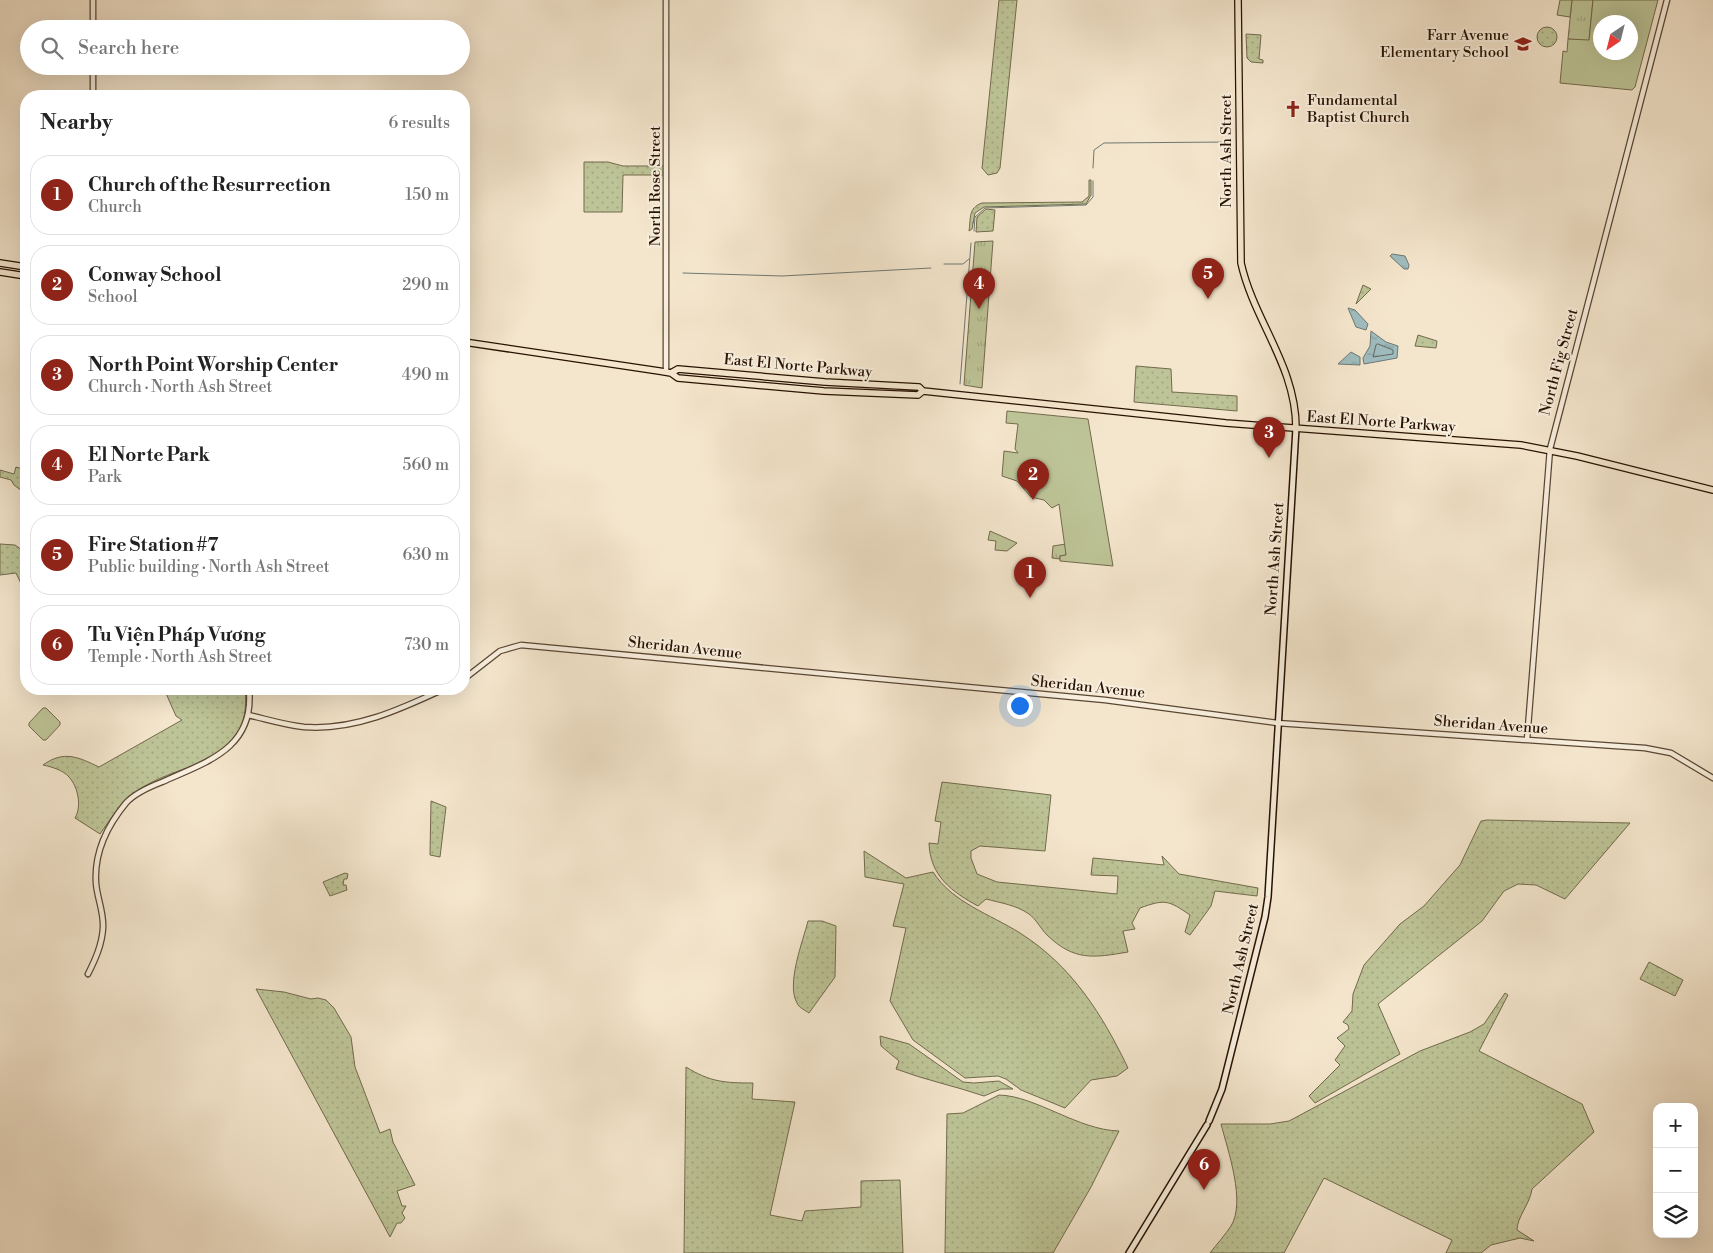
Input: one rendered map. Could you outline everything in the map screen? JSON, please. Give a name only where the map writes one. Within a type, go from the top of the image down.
[{"type":"main road","name":"North Ash Street","points":[[1129,1253],[1208,1123],[1222,1089],[1265,917],[1269,888],[1277,723],[1296,428],[1294,400],[1288,378],[1250,296],[1241,262],[1238,0]]},
{"type":"main road","points":[[0,263],[20,266]]},
{"type":"main road","points":[[0,272],[20,275]]},
{"type":"main road","name":"East El Norte Parkway","points":[[470,343],[669,373],[678,378],[821,390],[918,395],[923,391],[1226,423],[1521,445],[1550,449],[1713,490]]},
{"type":"street","points":[[93,0],[93,20]]},
{"type":"street","name":"North Rose Street","points":[[666,0],[669,373]]},
{"type":"street","name":"North Fig Street","points":[[1527,740],[1550,449],[1667,0]]},
{"type":"street","points":[[93,75],[93,90]]},
{"type":"street","name":"Sheridan Avenue","points":[[470,674],[500,650],[521,645],[1105,700],[1277,723],[1661,750],[1681,758],[1713,778]]},
{"type":"street","points":[[88,974],[101,944],[103,929],[96,884],[96,863],[106,833],[127,802],[145,789],[222,754],[236,741],[248,715],[249,695]]},
{"type":"street","points":[[248,715],[288,724],[331,727],[349,724],[400,709],[431,695]]},
{"type":"green space","points":[[999,0],[1017,0],[1000,168],[997,173],[988,175],[982,168]]},
{"type":"green space","points":[[1560,0],[1572,0],[1570,17],[1557,15]]},
{"type":"green space","points":[[1572,0],[1593,0],[1589,41],[1568,39]]},
{"type":"green space","points":[[1593,0],[1658,0],[1635,87],[1632,90],[1560,83],[1563,51],[1567,52],[1568,39],[1589,40]]},
{"type":"green space","points":[[1547,27],[1554,30],[1557,37],[1554,44],[1547,47],[1540,44],[1537,37],[1540,30]]},
{"type":"green space","points":[[1246,34],[1261,35],[1259,59],[1263,60],[1263,63],[1251,62],[1247,58]]},
{"type":"green space","points":[[584,162],[608,162],[623,166],[664,166],[664,175],[623,175],[622,212],[584,212]]},
{"type":"green space","points":[[1089,180],[1091,180],[1091,195],[1086,204],[984,207],[975,213],[972,229],[969,231],[972,211],[982,203],[1082,202],[1089,196]]},
{"type":"green space","points":[[986,209],[995,210],[993,231],[976,232],[977,217]]},
{"type":"green space","points":[[993,241],[982,388],[964,385],[975,242]]},
{"type":"green space","points":[[1363,285],[1371,289],[1356,304]]},
{"type":"green space","points":[[1418,335],[1437,341],[1436,348],[1415,346]]},
{"type":"green space","points":[[1136,366],[1171,369],[1172,392],[1237,396],[1237,411],[1134,402]]},
{"type":"green space","points":[[1007,411],[1088,419],[1113,566],[1060,561],[1060,556],[1066,555],[1059,504],[1052,508],[1044,500],[1031,497],[1017,481],[1002,476],[1004,451],[1018,453],[1015,449],[1018,424],[1006,423]]},
{"type":"green space","points":[[16,467],[20,468],[20,490],[11,480],[0,477],[0,470],[14,474]]},
{"type":"green space","points":[[990,531],[1017,543],[1007,551],[995,550],[996,541],[988,540]]},
{"type":"green space","points":[[0,544],[15,545],[20,549],[20,581],[16,573],[0,575]]},
{"type":"green space","points":[[1066,544],[1066,555],[1060,556],[1060,559],[1052,558],[1053,546]]},
{"type":"green space","points":[[167,695],[245,695],[244,715],[238,734],[226,748],[210,758],[152,782],[134,793],[120,807],[100,834],[75,818],[79,802],[72,781],[61,771],[43,765],[64,756],[78,758],[99,767],[182,720],[176,716]]},
{"type":"green space","points":[[43,708],[46,708],[60,722],[60,725],[46,740],[43,740],[29,726],[29,723]]},
{"type":"green space","points":[[942,782],[1051,795],[1045,851],[980,846],[971,851],[971,858],[977,874],[997,882],[1117,894],[1118,876],[1091,875],[1093,858],[1164,865],[1162,856],[1179,874],[1258,888],[1257,896],[1215,891],[1211,906],[1190,935],[1185,932],[1190,915],[1166,902],[1148,905],[1140,908],[1132,923],[1135,929],[1123,931],[1128,952],[1104,956],[1075,953],[1066,949],[1047,935],[1032,916],[1019,908],[986,899],[978,906],[951,889],[944,882],[933,865],[929,843],[938,844],[941,822],[935,821]]},
{"type":"green space","points":[[431,801],[446,807],[440,857],[430,855]]},
{"type":"green space","points":[[1481,821],[1630,823],[1565,899],[1536,885],[1518,884],[1504,891],[1482,921],[1378,1004],[1400,1054],[1315,1103],[1309,1096],[1340,1065],[1335,1060],[1345,1046],[1337,1038],[1349,1029],[1348,1025],[1343,1022],[1352,1011],[1353,994],[1364,965],[1400,924],[1424,906],[1460,865]]},
{"type":"green space","points":[[864,851],[906,878],[933,872],[941,883],[961,900],[1020,933],[1039,946],[1055,960],[1084,993],[1096,1010],[1128,1068],[1117,1076],[1091,1080],[1065,1108],[1021,1090],[1006,1079],[998,1076],[965,1078],[913,1040],[890,1001],[906,928],[893,926],[904,884],[865,877]]},
{"type":"green space","points":[[345,873],[348,874],[347,879],[344,879],[343,885],[346,885],[347,890],[330,896],[323,882]]},
{"type":"green space","points":[[808,921],[822,921],[836,926],[835,977],[809,1013],[798,1005],[793,985],[796,962]]},
{"type":"green space","points":[[1649,962],[1683,980],[1675,996],[1640,979]]},
{"type":"green space","points":[[256,989],[326,1000],[334,1008],[351,1037],[355,1067],[380,1133],[390,1129],[393,1142],[415,1185],[397,1191],[402,1206],[406,1206],[402,1213],[405,1218],[401,1223],[397,1223],[390,1237]]},
{"type":"green space","points":[[1505,993],[1508,995],[1479,1051],[1582,1104],[1594,1132],[1532,1189],[1519,1220],[1517,1230],[1534,1241],[1520,1238],[1491,1245],[1481,1253],[1446,1253],[1452,1240],[1324,1178],[1284,1253],[1210,1253],[1231,1226],[1237,1204],[1234,1176],[1221,1124],[1270,1124],[1289,1121],[1420,1051],[1470,1032],[1484,1024]]},
{"type":"green space","points":[[880,1036],[909,1044],[963,1082],[999,1081],[1013,1089],[1001,1089],[984,1096],[896,1069],[899,1061],[881,1046]]},
{"type":"green space","points":[[686,1067],[718,1081],[753,1083],[752,1099],[795,1102],[770,1215],[802,1221],[805,1211],[861,1207],[861,1181],[900,1180],[903,1253],[684,1253]]},
{"type":"green space","points":[[999,1095],[1028,1101],[1088,1125],[1119,1131],[1091,1187],[1053,1253],[945,1253],[947,1114],[963,1113]]},
{"type":"water","points":[[1392,254],[1405,256],[1409,265],[1408,269],[1404,269],[1390,256]]},
{"type":"water","points":[[1348,308],[1355,310],[1368,324],[1366,330],[1356,327]]},
{"type":"water","points":[[1371,331],[1386,342],[1398,346],[1397,358],[1364,364],[1363,358],[1370,346]]},
{"type":"water","points":[[1351,352],[1360,357],[1360,365],[1338,364]]},
{"type":"waterway","points":[[1093,168],[1094,150],[1104,143],[1229,142]]},
{"type":"waterway","points":[[974,231],[975,217],[985,208],[1086,205],[1093,197],[1093,181]]},
{"type":"waterway","points":[[960,384],[971,243]]},
{"type":"waterway","points":[[944,264],[963,264],[969,259]]},
{"type":"waterway","points":[[683,273],[782,276],[931,268]]},
{"type":"place","name":"Farr Avenue Elementary School","points":[[1523,44]]},
{"type":"place","name":"Fundamental Baptist Church","points":[[1293,109]]},
{"type":"place","name":"Fire Station #7","points":[[1208,299]]},
{"type":"place","name":"El Norte Park","points":[[979,309]]},
{"type":"place","name":"North Point Worship Center","points":[[1269,458]]},
{"type":"place","name":"Conway School","points":[[1033,500]]},
{"type":"place","name":"Church of the Resurrection","points":[[1030,598]]},
{"type":"place","name":"Tu Viện Pháp Vương","points":[[1204,1190]]}]
